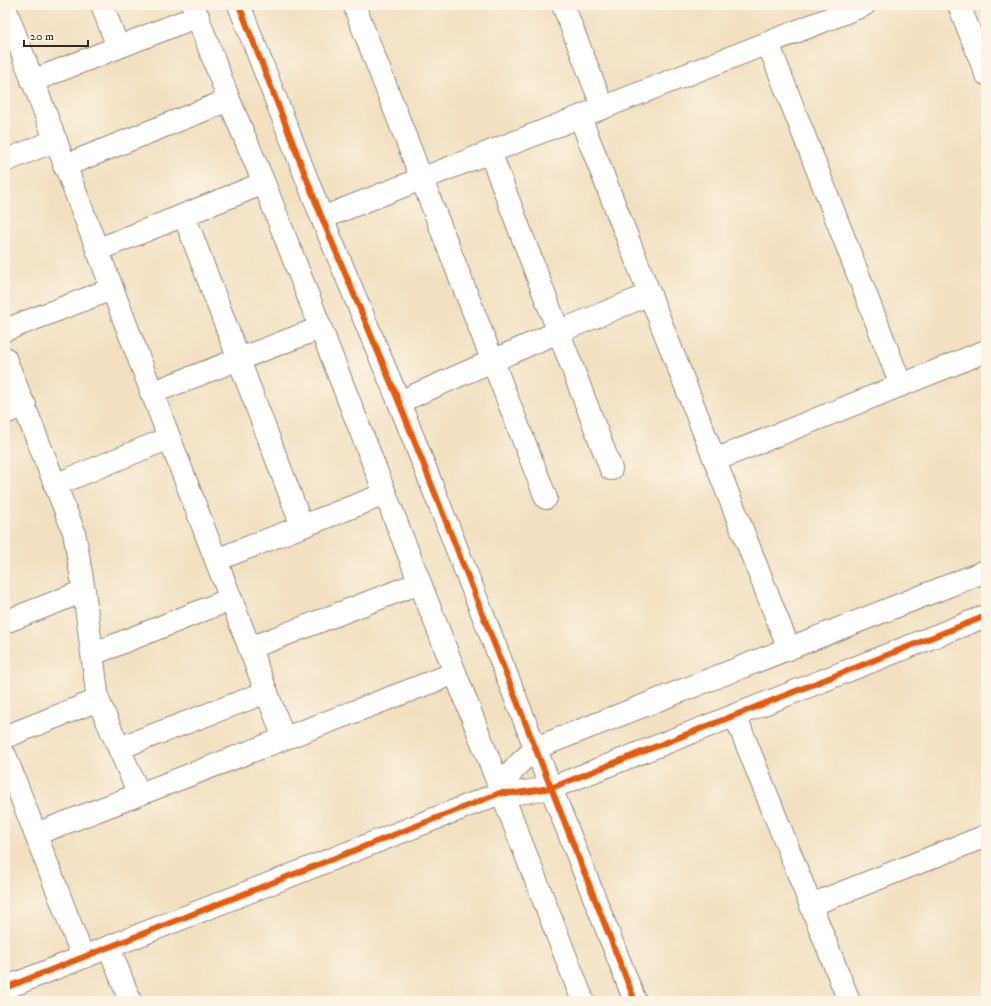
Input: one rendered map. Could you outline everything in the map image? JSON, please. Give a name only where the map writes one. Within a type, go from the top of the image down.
[{"type":"street","points":[[102,5],[118,48]]},
{"type":"street","points":[[239,5],[322,218],[399,402],[635,1001]]},
{"type":"street","points":[[354,5],[421,179],[494,361],[546,498]]},
{"type":"street","points":[[563,5],[603,108]]},
{"type":"street","points":[[322,218],[864,5]]},
{"type":"street","points":[[959,5],[986,74]]},
{"type":"street","points":[[5,8],[9,32],[32,81],[56,140],[64,166],[284,738]]},
{"type":"street","points":[[32,81],[118,48],[196,11],[229,100],[264,183],[455,673],[500,793],[583,1001]]},
{"type":"street","points":[[768,43],[901,385]]},
{"type":"street","points":[[64,166],[229,100]]},
{"type":"street","points":[[580,117],[789,649]]},
{"type":"street","points":[[5,161],[56,140]]},
{"type":"street","points":[[490,152],[612,469]]},
{"type":"street","points":[[97,250],[264,183]]},
{"type":"street","points":[[184,215],[302,526]]},
{"type":"street","points":[[5,330],[112,289]]},
{"type":"street","points":[[399,402],[558,332],[650,294]]},
{"type":"street","points":[[151,393],[320,328]]},
{"type":"street","points":[[714,460],[986,351]]},
{"type":"street","points":[[5,358],[15,409],[55,485],[74,532],[93,654],[98,700],[139,794]]},
{"type":"street","points":[[55,485],[169,438]]},
{"type":"street","points":[[216,560],[385,494]]},
{"type":"street","points":[[500,793],[514,768],[535,749],[986,571]]},
{"type":"street","points":[[250,648],[420,583]]},
{"type":"street","points":[[5,622],[84,592]]},
{"type":"street","points":[[93,654],[231,599]]},
{"type":"street","points":[[5,988],[500,793],[517,793],[551,788],[986,616]]},
{"type":"street","points":[[36,834],[455,673]]},
{"type":"street","points":[[119,748],[267,692]]},
{"type":"street","points":[[5,737],[98,700]]},
{"type":"street","points":[[736,715],[849,1001]]},
{"type":"street","points":[[6,760],[83,957]]},
{"type":"street","points":[[811,905],[986,836]]},
{"type":"street","points":[[109,947],[130,1001]]},
{"type":"cycle path","points":[[239,5],[322,218],[399,402],[635,1001]]},
{"type":"cycle path","points":[[5,988],[500,793],[517,793],[551,788],[986,616]]}]
